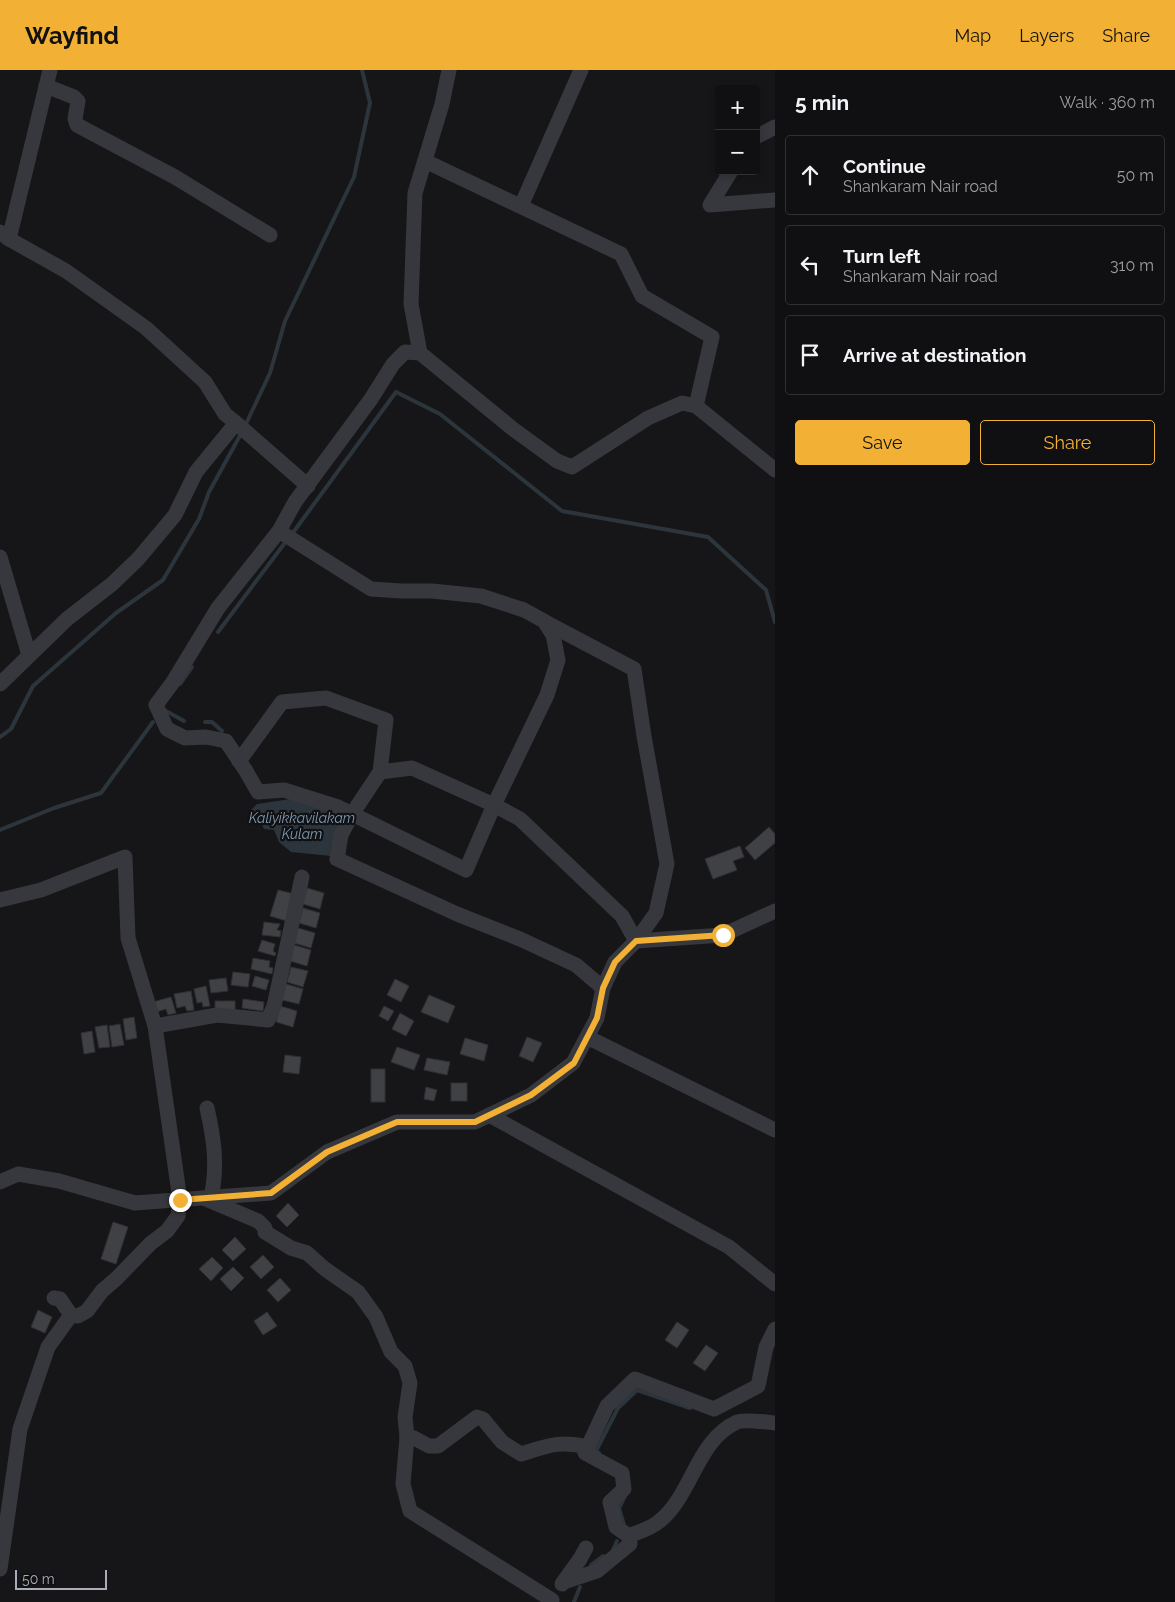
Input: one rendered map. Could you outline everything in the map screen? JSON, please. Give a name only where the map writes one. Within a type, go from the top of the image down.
[{"type":"street","points":[[50,70],[4,235],[66,272],[146,328],[205,382],[225,414],[308,486]]},
{"type":"street","points":[[420,353],[410,304],[415,193],[442,104],[449,70]]},
{"type":"street","points":[[521,206],[581,70]]},
{"type":"street","points":[[46,86],[74,97],[78,101],[75,119],[77,125],[176,177],[270,235]]},
{"type":"street","points":[[760,136],[775,127]]},
{"type":"street","points":[[425,161],[621,254],[642,296],[712,337],[696,406]]},
{"type":"street","points":[[729,175],[710,205],[775,200]]},
{"type":"street","points":[[544,621],[553,635],[558,660],[547,695],[494,805],[466,870],[338,807],[284,790],[258,792],[240,761],[226,742],[206,737],[185,738],[167,729],[156,705],[173,682],[218,608],[286,535],[296,502],[393,364],[405,352],[420,353],[513,429],[557,462],[572,467],[648,418],[682,403],[696,406],[775,470]]},
{"type":"street","points":[[0,684],[67,619],[112,584],[138,558],[175,515],[196,472],[236,424]]},
{"type":"street","points":[[0,1182],[18,1174],[59,1181],[135,1203],[271,1193],[327,1152],[397,1122],[475,1122],[531,1095],[574,1063],[597,1018],[603,988],[615,962],[636,941],[656,913],[668,864],[644,736],[634,669],[524,610],[481,596],[371,588],[286,535]]},
{"type":"street","points":[[0,557],[29,655]]},
{"type":"street","points":[[240,761],[282,702],[326,698],[386,720],[380,772],[352,814],[341,835],[337,859],[457,914],[520,939],[576,965],[603,988]]},
{"type":"street","points":[[380,772],[412,768],[494,805],[520,819],[622,916],[636,941]]},
{"type":"street","points":[[0,900],[41,890],[125,857],[128,938],[155,1026],[180,1200],[178,1216],[166,1231],[102,1291],[87,1311],[78,1316],[71,1315],[60,1299],[54,1298]]},
{"type":"street","points":[[155,1026],[217,1015],[268,1020],[274,1006],[302,877]]},
{"type":"street","points":[[636,941],[723,935],[775,911]]},
{"type":"street","points":[[587,1037],[775,1130]]},
{"type":"street","points":[[207,1108],[216,1157],[215,1182],[207,1198]]},
{"type":"street","points":[[489,1116],[729,1247],[775,1284]]},
{"type":"street","points":[[207,1198],[258,1221],[265,1228],[265,1232],[268,1235],[291,1248],[307,1253],[358,1292],[376,1317],[391,1352],[405,1366],[410,1383],[405,1417],[407,1438],[403,1484],[410,1511],[551,1601],[586,1548]]},
{"type":"street","points":[[0,1570],[20,1429],[48,1347],[71,1315]]},
{"type":"street","points":[[629,1536],[657,1523],[679,1498],[710,1444],[725,1430],[738,1410],[758,1386],[766,1348],[775,1329]]},
{"type":"street","points":[[564,1582],[597,1571],[630,1544],[629,1536],[616,1527],[610,1502],[624,1489],[622,1473],[584,1452],[607,1406],[635,1379],[714,1409],[738,1410],[775,1423]]},
{"type":"street","points":[[407,1438],[414,1438],[429,1446],[438,1446],[476,1417],[483,1419],[502,1442],[521,1454],[557,1443],[576,1444],[587,1447]]},
{"type":"water","name":"Kaliyikkavilakam Kulam","points":[[297,798],[316,802],[335,814],[338,831],[331,856],[291,852],[279,842],[274,830],[264,829],[259,818],[251,810],[257,804]]},
{"type":"building","points":[[769,827],[775,834],[775,843],[755,860],[745,848]]},
{"type":"building","points":[[740,846],[744,857],[733,861],[737,870],[713,879],[705,859]]},
{"type":"building","points":[[307,888],[324,893],[320,909],[303,904]]},
{"type":"building","points":[[278,890],[294,894],[287,921],[270,916]]},
{"type":"building","points":[[303,908],[320,913],[316,928],[299,923]]},
{"type":"building","points":[[264,922],[280,924],[277,930],[281,931],[280,937],[262,935]]},
{"type":"building","points":[[298,928],[315,933],[311,948],[294,943]]},
{"type":"building","points":[[262,940],[275,944],[273,951],[276,953],[275,956],[258,951]]},
{"type":"building","points":[[294,945],[311,950],[307,966],[290,961]]},
{"type":"building","points":[[253,958],[270,961],[269,967],[273,968],[272,974],[251,969]]},
{"type":"building","points":[[291,967],[308,971],[303,987],[287,982]]},
{"type":"building","points":[[233,972],[250,974],[248,987],[231,985]]},
{"type":"building","points":[[255,976],[269,980],[266,990],[252,986]]},
{"type":"building","points":[[226,978],[228,991],[211,993],[209,980]]},
{"type":"building","points":[[395,979],[409,986],[401,1002],[387,995]]},
{"type":"building","points":[[286,984],[303,989],[299,1004],[282,1000]]},
{"type":"building","points":[[206,986],[210,1006],[203,1007],[202,1002],[197,1003],[194,989]]},
{"type":"building","points":[[191,991],[194,1010],[187,1011],[185,1006],[177,1008],[174,994]]},
{"type":"building","points":[[429,995],[455,1006],[448,1023],[421,1012]]},
{"type":"building","points":[[171,997],[176,1013],[168,1015],[166,1009],[156,1012],[153,1002]]},
{"type":"building","points":[[243,999],[264,1002],[263,1011],[242,1008]]},
{"type":"building","points":[[215,1001],[235,1001],[235,1010],[215,1010]]},
{"type":"building","points":[[280,1006],[297,1011],[293,1027],[276,1022]]},
{"type":"building","points":[[384,1006],[394,1011],[388,1021],[379,1016]]},
{"type":"building","points":[[400,1013],[414,1021],[406,1036],[392,1029]]},
{"type":"building","points":[[134,1017],[137,1038],[126,1040],[123,1019]]},
{"type":"building","points":[[120,1024],[124,1045],[112,1047],[109,1026]]},
{"type":"building","points":[[107,1025],[110,1047],[99,1048],[95,1027]]},
{"type":"building","points":[[92,1031],[95,1052],[84,1054],[81,1033]]},
{"type":"building","points":[[527,1037],[542,1043],[533,1062],[519,1056]]},
{"type":"building","points":[[465,1038],[488,1045],[484,1061],[460,1054]]},
{"type":"building","points":[[397,1047],[420,1055],[414,1070],[391,1062]]},
{"type":"building","points":[[285,1055],[301,1057],[299,1074],[283,1072]]},
{"type":"building","points":[[427,1058],[450,1062],[447,1075],[424,1070]]},
{"type":"building","points":[[371,1069],[385,1069],[385,1102],[371,1102]]},
{"type":"building","points":[[451,1083],[467,1083],[467,1101],[451,1101]]},
{"type":"building","points":[[426,1087],[437,1090],[434,1101],[424,1099]]},
{"type":"building","points":[[288,1203],[299,1215],[287,1227],[276,1216]]},
{"type":"building","points":[[113,1222],[128,1227],[116,1264],[101,1259]]},
{"type":"building","points":[[235,1237],[246,1249],[233,1261],[222,1250]]},
{"type":"building","points":[[263,1255],[274,1267],[261,1279],[250,1267]]},
{"type":"building","points":[[212,1257],[223,1268],[211,1281],[199,1269]]},
{"type":"building","points":[[233,1267],[244,1278],[231,1291],[220,1279]]},
{"type":"building","points":[[280,1278],[291,1290],[278,1302],[267,1290]]},
{"type":"building","points":[[38,1310],[52,1317],[45,1333],[31,1327]]},
{"type":"building","points":[[267,1312],[277,1326],[263,1335],[254,1321]]},
{"type":"building","points":[[677,1322],[689,1330],[677,1348],[665,1340]]},
{"type":"building","points":[[706,1345],[718,1353],[705,1371],[693,1363]]},
{"type":"waterway","points":[[245,426],[270,373],[285,321],[354,177],[370,103],[362,70]]},
{"type":"waterway","points":[[292,534],[396,392],[440,414],[562,511],[708,537],[766,590],[775,622]]},
{"type":"waterway","points":[[0,737],[11,729],[33,686],[116,613],[163,580],[199,519],[209,492],[242,432]]},
{"type":"waterway","points":[[218,632],[287,540]]},
{"type":"waterway","points":[[180,684],[192,667]]},
{"type":"waterway","points":[[166,711],[184,721]]},
{"type":"waterway","points":[[0,830],[54,808],[101,793],[153,722]]},
{"type":"waterway","points":[[205,722],[212,722],[222,731]]},
{"type":"waterway","points":[[599,1453],[596,1451],[618,1408],[637,1390],[690,1408]]},
{"type":"waterway","points":[[624,1525],[619,1508],[625,1496]]},
{"type":"waterway","points":[[613,1550],[617,1541]]},
{"type":"waterway","points":[[591,1565],[603,1556]]},
{"type":"waterway","points":[[574,1602],[580,1587]]},
{"type":"route","points":[[180,1200],[271,1193],[327,1152],[397,1122],[475,1122],[531,1095],[574,1063],[597,1018],[603,988],[615,962],[636,941],[723,935]]}]
